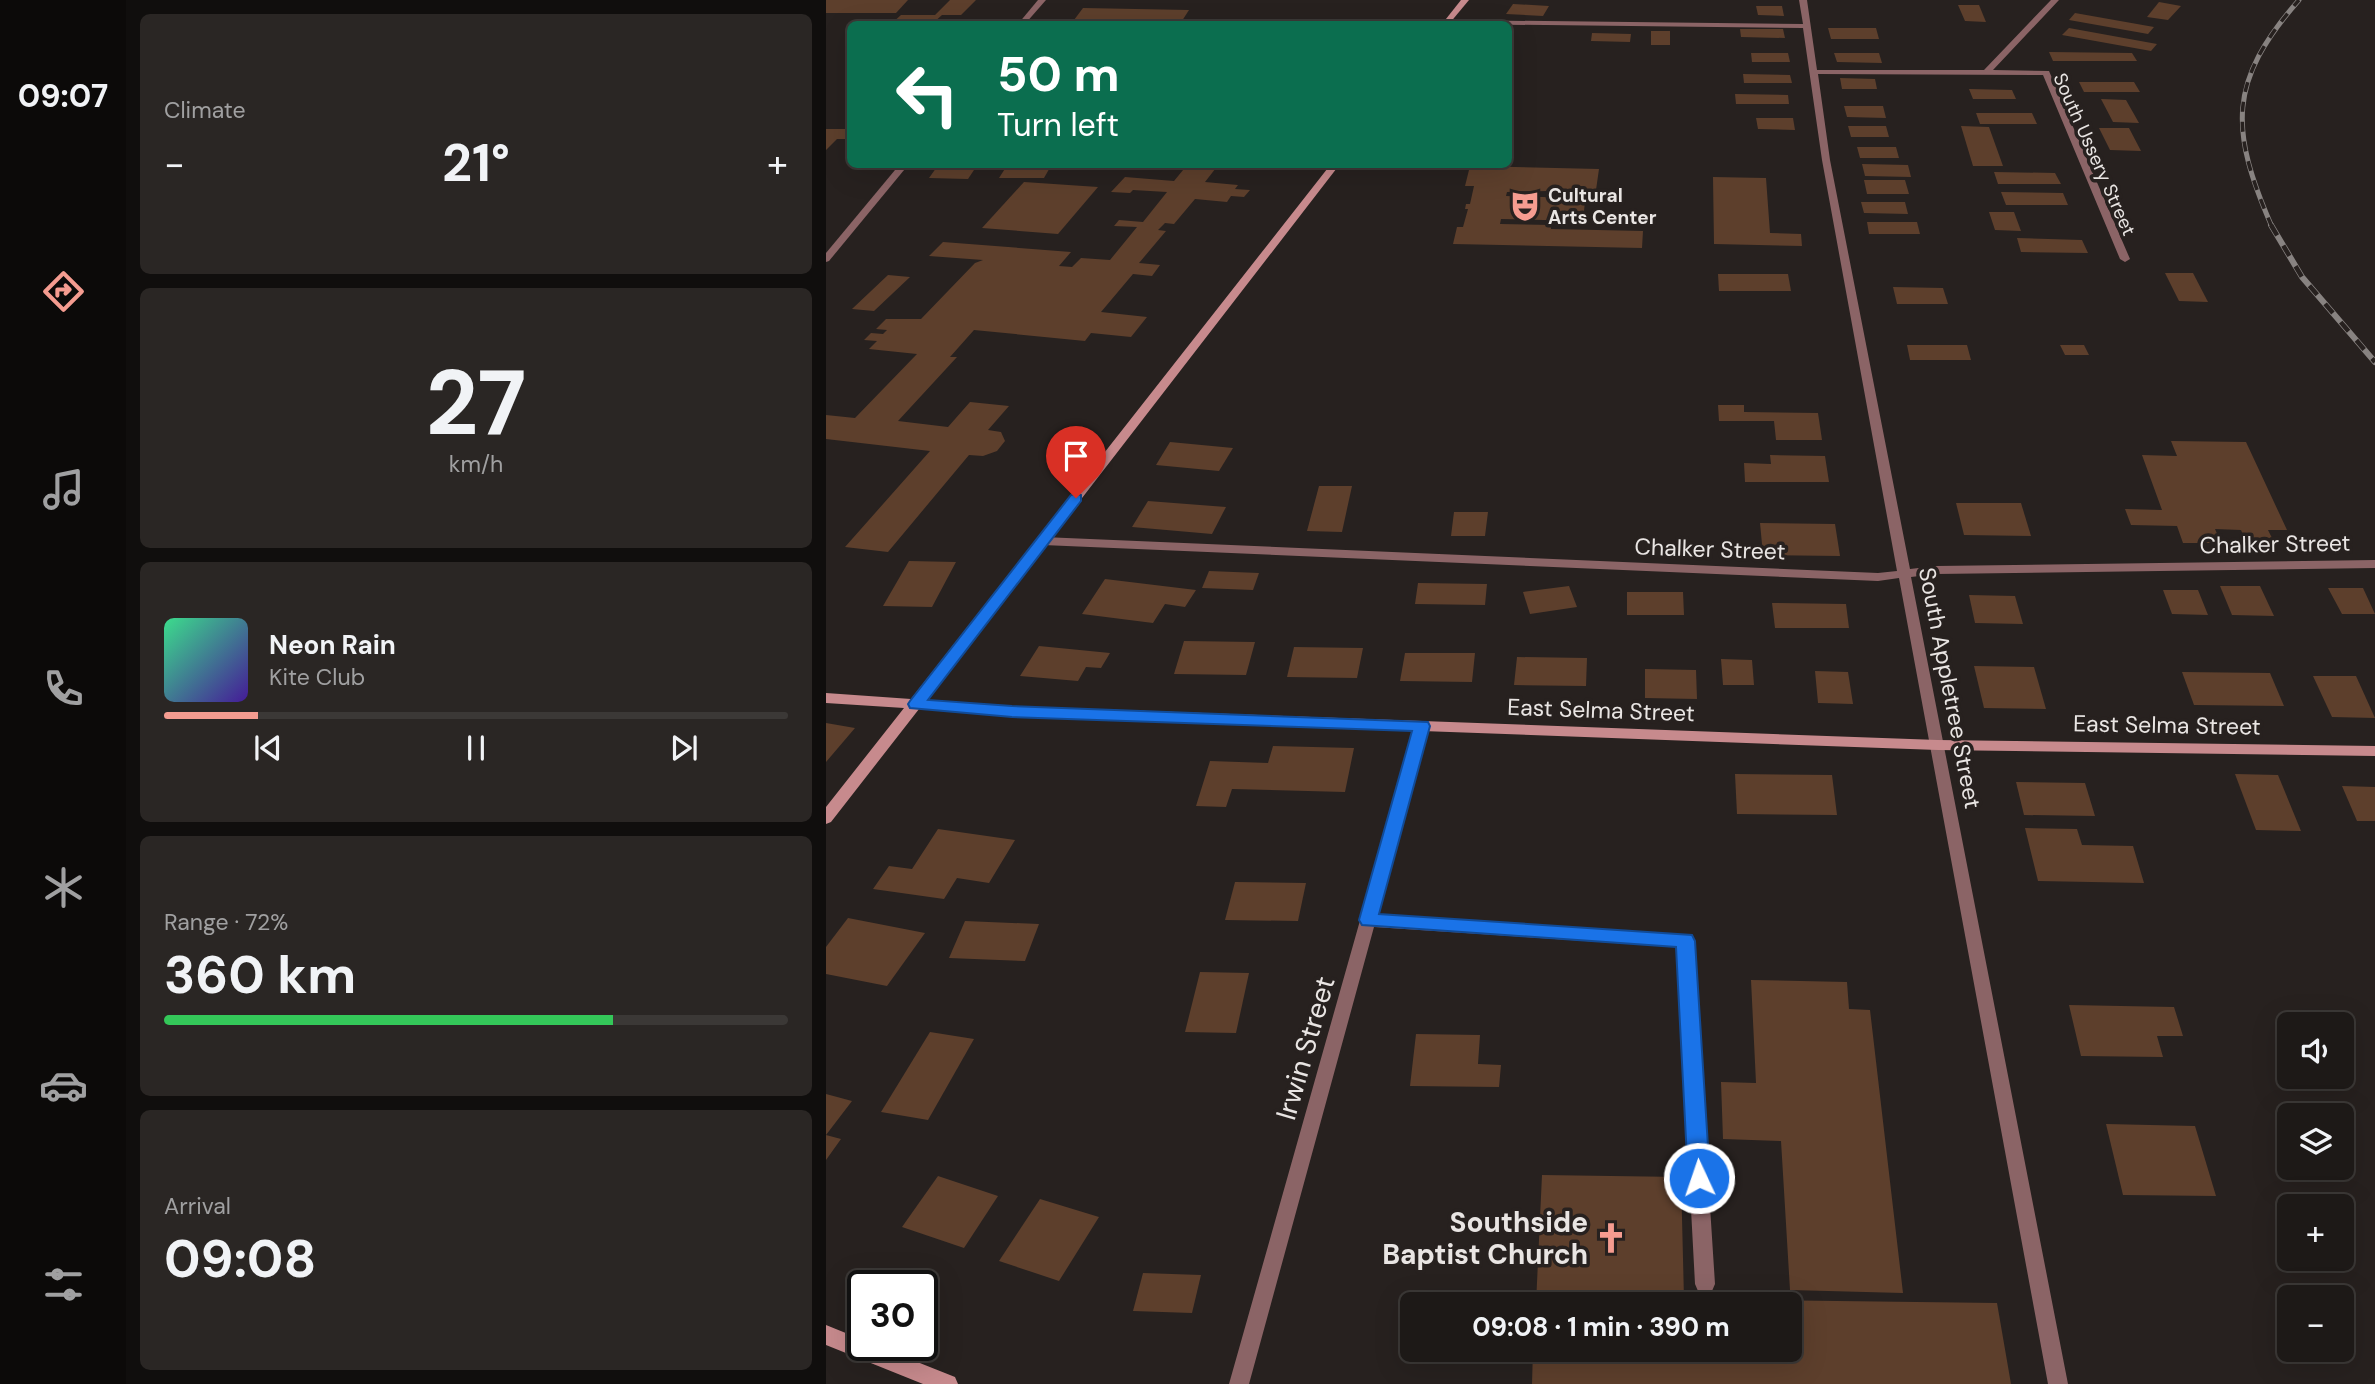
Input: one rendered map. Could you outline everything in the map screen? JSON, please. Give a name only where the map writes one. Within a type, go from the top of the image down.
[{"type":"street","points":[[1024,21],[1042,0]]},
{"type":"street","points":[[1448,21],[1465,0]]},
{"type":"street","name":"South Appletree Street","points":[[1803,0],[1812,72],[2058,1384]]},
{"type":"street","points":[[1987,72],[2055,0]]},
{"type":"street","points":[[1512,24],[1807,26]]},
{"type":"street","name":"South Ussery Street","points":[[1812,72],[2046,73],[2125,259]]},
{"type":"street","points":[[826,259],[902,168]]},
{"type":"street","points":[[826,818],[1333,168]]},
{"type":"street","name":"Chalker Street","points":[[1043,541],[1878,576],[1936,570],[2375,564]]},
{"type":"street","name":"East Selma Street","points":[[826,698],[1012,711],[1938,745],[2375,751]]},
{"type":"street","name":"Irwin Street","points":[[1239,1384],[1422,726]]},
{"type":"street","points":[[1368,920],[1685,941],[1705,1284]]},
{"type":"street","points":[[826,1335],[948,1384]]},
{"type":"building","points":[[826,0],[908,0],[896,13],[826,13]]},
{"type":"building","points":[[950,0],[976,0],[961,15],[942,15],[935,21],[894,21],[901,15],[935,15]]},
{"type":"building","points":[[2159,2],[2181,6],[2168,20],[2147,17]]},
{"type":"building","points":[[1513,4],[1549,6],[1543,16],[1506,14]]},
{"type":"building","points":[[1958,5],[1979,5],[1986,22],[1965,21]]},
{"type":"building","points":[[1756,6],[1782,6],[1784,16],[1758,15]]},
{"type":"building","points":[[1083,8],[1189,10],[1182,21],[1073,21]]},
{"type":"building","points":[[2075,13],[2154,27],[2148,34],[2069,20]]},
{"type":"building","points":[[1828,28],[1876,28],[1879,39],[1831,39]]},
{"type":"building","points":[[2069,28],[2157,44],[2151,51],[2062,35]]},
{"type":"building","points":[[1740,29],[1783,29],[1785,38],[1741,37]]},
{"type":"building","points":[[1651,31],[1670,31],[1670,45],[1651,45]]},
{"type":"building","points":[[1592,33],[1631,34],[1630,42],[1591,41]]},
{"type":"building","points":[[2049,52],[2132,53],[2137,61],[2053,61]]},
{"type":"building","points":[[1751,53],[1788,53],[1790,62],[1752,62]]},
{"type":"building","points":[[1834,53],[1879,53],[1882,63],[1837,62]]},
{"type":"building","points":[[1743,74],[1790,75],[1792,83],[1744,83]]},
{"type":"building","points":[[1840,78],[1875,79],[1877,89],[1842,89]]},
{"type":"building","points":[[2079,82],[2134,82],[2140,92],[2084,92]]},
{"type":"building","points":[[1969,89],[2012,90],[2016,99],[1973,99]]},
{"type":"building","points":[[1735,94],[1788,95],[1789,104],[1736,104]]},
{"type":"building","points":[[2101,99],[2126,100],[2139,123],[2113,122]]},
{"type":"building","points":[[1844,106],[1883,106],[1886,118],[1847,117]]},
{"type":"building","points":[[1976,113],[2032,113],[2037,124],[1980,124]]},
{"type":"building","points":[[1756,118],[1793,118],[1795,130],[1758,129]]},
{"type":"building","points":[[1848,126],[1886,126],[1889,137],[1851,137]]},
{"type":"building","points":[[1961,126],[1989,127],[2003,166],[1973,166]]},
{"type":"building","points":[[2099,128],[2129,128],[2141,151],[2110,150]]},
{"type":"building","points":[[826,129],[847,129],[847,139],[837,139],[826,150]]},
{"type":"building","points":[[1857,147],[1896,147],[1899,158],[1860,158]]},
{"type":"building","points":[[1862,164],[1908,165],[1911,177],[1865,176]]},
{"type":"building","points":[[936,168],[975,168],[968,179],[929,178]]},
{"type":"building","points":[[1005,168],[1050,168],[1044,178],[999,178]]},
{"type":"building","points":[[1185,168],[1216,168],[1205,182],[1238,185],[1235,189],[1250,190],[1244,197],[1231,196],[1227,202],[1195,199],[1174,224],[1165,223],[1158,230],[1166,231],[1139,263],[1160,265],[1152,276],[1133,274],[1101,312],[1147,317],[1131,337],[1091,333],[1085,341],[974,330],[950,357],[957,357],[898,421],[948,427],[970,402],[1009,406],[988,430],[1001,432],[1005,441],[997,451],[983,456],[969,455],[888,552],[845,547],[930,451],[826,439],[826,415],[855,418],[917,354],[869,349],[877,341],[864,340],[871,333],[883,334],[887,330],[876,329],[886,319],[921,319],[975,263],[983,260],[929,256],[943,242],[1071,252],[1059,266],[1072,267],[1081,258],[1110,260],[1137,227],[1114,226],[1119,220],[1143,222],[1167,192],[1111,192],[1125,177],[1174,181]]},
{"type":"building","name":"Cultural Arts Center","points":[[1470,168],[1599,169],[1596,190],[1507,192],[1506,196],[1580,198],[1580,201],[1585,201],[1583,221],[1501,219],[1500,224],[1551,225],[1551,229],[1643,231],[1642,248],[1453,244],[1457,227],[1463,227],[1468,209],[1465,209],[1466,204],[1470,204],[1474,186],[1465,186]]},
{"type":"building","points":[[1994,172],[2055,173],[2061,184],[1998,184]]},
{"type":"building","points":[[1713,177],[1766,178],[1770,233],[1801,234],[1802,246],[1714,244]]},
{"type":"building","points":[[1864,180],[1905,180],[1909,194],[1867,194]]},
{"type":"building","points":[[1024,182],[1098,187],[1058,234],[982,228]]},
{"type":"building","points":[[2001,192],[2063,193],[2068,205],[2006,205]]},
{"type":"building","points":[[1861,202],[1905,202],[1908,214],[1864,213]]},
{"type":"building","points":[[1989,212],[2014,212],[2021,231],[1995,230]]},
{"type":"building","points":[[1867,222],[1917,222],[1920,234],[1869,234]]},
{"type":"building","points":[[2017,238],[2082,240],[2088,253],[2021,252]]},
{"type":"building","points":[[2165,273],[2193,273],[2208,302],[2179,301]]},
{"type":"building","points":[[1718,274],[1788,274],[1791,291],[1719,291]]},
{"type":"building","points":[[888,275],[910,277],[874,311],[852,309]]},
{"type":"building","points":[[1893,287],[1943,288],[1948,304],[1897,304]]},
{"type":"building","points":[[1907,345],[1967,345],[1971,360],[1910,360]]},
{"type":"building","points":[[2060,345],[2084,345],[2089,355],[2065,355]]},
{"type":"building","points":[[1718,405],[1744,405],[1744,412],[1818,413],[1822,440],[1776,440],[1774,421],[1719,421]]},
{"type":"building","points":[[2171,441],[2246,442],[2287,530],[2268,530],[2273,540],[2245,539],[2241,530],[2215,529],[2221,543],[2183,543],[2177,526],[2131,525],[2125,509],[2162,510],[2142,455],[2177,456]]},
{"type":"building","points":[[1170,442],[1233,448],[1219,471],[1156,465]]},
{"type":"building","points":[[1770,455],[1825,456],[1829,482],[1745,482],[1744,463],[1771,464]]},
{"type":"building","points":[[1319,486],[1352,486],[1342,532],[1307,531]]},
{"type":"building","points":[[1148,501],[1226,507],[1212,534],[1132,527]]},
{"type":"building","points":[[1956,503],[2021,503],[2031,536],[1964,535]]},
{"type":"building","points":[[1454,512],[1488,512],[1485,536],[1451,536]]},
{"type":"building","points":[[1760,523],[1835,524],[1840,556],[1763,555]]},
{"type":"building","points":[[909,561],[956,562],[932,607],[883,606]]},
{"type":"building","points":[[1209,571],[1259,573],[1253,590],[1202,588]]},
{"type":"building","points":[[1105,579],[1196,590],[1185,607],[1165,604],[1153,623],[1082,614]]},
{"type":"building","points":[[1418,583],[1487,584],[1485,605],[1415,604]]},
{"type":"building","points":[[1569,586],[1577,607],[1530,614],[1523,592]]},
{"type":"building","points":[[2220,586],[2260,586],[2274,616],[2232,615]]},
{"type":"building","points":[[2328,588],[2363,588],[2375,614],[2342,614]]},
{"type":"building","points":[[2163,590],[2198,590],[2208,615],[2172,614]]},
{"type":"building","points":[[1627,592],[1683,592],[1684,615],[1627,615]]},
{"type":"building","points":[[1969,595],[2015,596],[2023,624],[1975,623]]},
{"type":"building","points":[[1772,603],[1846,604],[1849,628],[1775,628]]},
{"type":"building","points":[[1184,641],[1255,642],[1246,675],[1174,674]]},
{"type":"building","points":[[1039,646],[1110,653],[1101,668],[1086,667],[1078,681],[1020,676]]},
{"type":"building","points":[[1294,647],[1363,648],[1357,678],[1287,677]]},
{"type":"building","points":[[1405,653],[1475,653],[1472,682],[1400,681]]},
{"type":"building","points":[[1517,657],[1587,658],[1586,686],[1514,685]]},
{"type":"building","points":[[1721,659],[1752,660],[1754,685],[1723,685]]},
{"type":"building","points":[[1974,666],[2034,667],[2046,709],[1984,708]]},
{"type":"building","points":[[1645,669],[1696,670],[1697,699],[1645,698]]},
{"type":"building","points":[[1815,671],[1848,672],[1853,704],[1818,703]]},
{"type":"building","points":[[2182,672],[2270,673],[2284,706],[2194,705]]},
{"type":"building","points":[[2313,676],[2356,676],[2375,718],[2332,717]]},
{"type":"building","points":[[826,723],[855,728],[826,762]]},
{"type":"building","points":[[1273,746],[1354,748],[1345,792],[1232,789],[1226,807],[1196,806],[1210,761],[1268,763]]},
{"type":"building","points":[[1735,774],[1832,775],[1837,815],[1737,814]]},
{"type":"building","points":[[2235,774],[2278,775],[2301,831],[2256,830]]},
{"type":"building","points":[[2016,782],[2085,783],[2095,816],[2024,815]]},
{"type":"building","points":[[2342,786],[2375,787],[2375,821],[2357,821]]},
{"type":"building","points":[[2025,828],[2077,829],[2082,845],[2133,846],[2144,883],[2038,881]]},
{"type":"building","points":[[938,829],[1015,840],[989,883],[957,878],[944,899],[873,889],[889,866],[912,869]]},
{"type":"building","points":[[1235,882],[1306,883],[1298,921],[1225,920]]},
{"type":"building","points":[[848,918],[925,933],[887,986],[826,974],[826,947]]},
{"type":"building","points":[[965,921],[1039,924],[1025,961],[949,958]]},
{"type":"building","points":[[1200,972],[1249,973],[1236,1033],[1185,1032]]},
{"type":"building","points":[[1751,980],[1847,982],[1849,1009],[1870,1010],[1903,1293],[1790,1290],[1781,1141],[1723,1139],[1721,1082],[1756,1083]]},
{"type":"building","points":[[2069,1005],[2174,1007],[2183,1036],[2157,1036],[2163,1057],[2081,1056]]},
{"type":"building","points":[[930,1032],[974,1039],[928,1120],[881,1112]]},
{"type":"building","points":[[1416,1034],[1480,1035],[1478,1064],[1501,1065],[1499,1087],[1410,1086]]},
{"type":"building","points":[[826,1094],[852,1101],[826,1135]]},
{"type":"building","points":[[2106,1124],[2195,1126],[2216,1196],[2123,1195]]},
{"type":"building","points":[[826,1135],[841,1139],[826,1160]]},
{"type":"building","name":"Southside Baptist Church","points":[[1542,1175],[1681,1177],[1684,1292],[1537,1292]]},
{"type":"building","points":[[938,1176],[998,1196],[964,1248],[902,1227]]},
{"type":"building","points":[[1040,1199],[1099,1217],[1059,1281],[999,1261]]},
{"type":"building","points":[[1143,1273],[1201,1275],[1192,1313],[1133,1311]]},
{"type":"building","name":"Southside Baptist Church","points":[[1802,1301],[1997,1303],[2011,1384],[1532,1384],[1533,1362],[1802,1362]]},
{"type":"railway","points":[[2272,226],[2248,162],[2243,134],[2243,108],[2248,82],[2259,56],[2275,29],[2299,0]]},
{"type":"railway","points":[[2272,226],[2302,277],[2375,362]]},
{"type":"place","name":"Cultural Arts Center","points":[[1525,206]]},
{"type":"place","name":"Southside Baptist Church","points":[[1611,1238]]},
{"type":"route","points":[[1076,498],[916,704],[1012,711],[1422,726],[1368,920],[1685,941],[1699,1178]]}]
